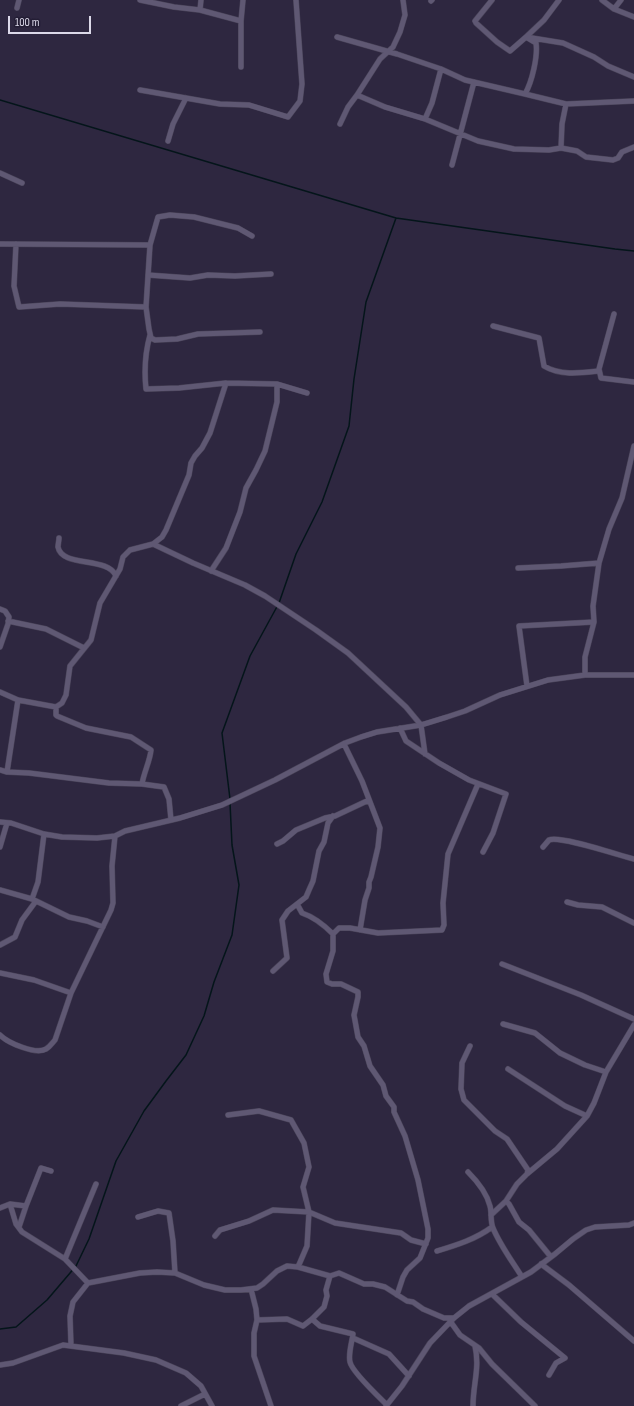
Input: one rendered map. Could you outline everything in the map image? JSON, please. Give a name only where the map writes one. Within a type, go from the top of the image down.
[{"type":"street","points":[[17,8],[18,0]]},
{"type":"street","points":[[140,0],[174,7],[200,10],[241,21]]},
{"type":"street","points":[[200,10],[201,0]]},
{"type":"street","points":[[241,68],[241,21],[243,0]]},
{"type":"street","points":[[140,90],[220,104],[249,105],[288,117],[300,101],[302,84],[296,0]]},
{"type":"street","points":[[340,124],[348,107],[380,59],[393,47],[400,32],[405,15],[404,0]]},
{"type":"street","points":[[492,0],[476,23],[497,42],[510,51],[544,20],[555,1]]},
{"type":"street","points":[[602,0],[614,9],[634,17]]},
{"type":"street","points":[[614,9],[621,0]]},
{"type":"street","points":[[337,37],[389,51],[441,69],[465,80],[566,104],[634,101]]},
{"type":"street","points":[[526,37],[563,43],[608,66],[634,77]]},
{"type":"street","points":[[525,94],[531,81],[538,51],[536,42],[526,37]]},
{"type":"street","points":[[425,118],[432,103],[441,69]]},
{"type":"street","points":[[452,165],[474,82]]},
{"type":"street","points":[[357,95],[384,107],[425,118],[478,141],[514,149],[549,150],[561,148],[577,151],[586,156],[613,160],[618,158],[622,152],[634,147]]},
{"type":"street","points":[[168,141],[173,124],[186,98]]},
{"type":"street","points":[[561,148],[562,124],[566,104]]},
{"type":"street","points":[[0,172],[22,183]]},
{"type":"street","points":[[252,236],[238,228],[194,217],[170,215],[158,217],[150,245],[146,307],[151,338],[155,340],[177,339],[198,334],[260,332]]},
{"type":"street","points":[[0,244],[150,245]]},
{"type":"street","points":[[16,244],[14,286],[19,307],[60,304],[146,307]]},
{"type":"street","points":[[148,275],[190,278],[208,275],[235,276],[272,274]]},
{"type":"street","points":[[614,314],[599,369],[601,378],[634,382]]},
{"type":"street","points":[[493,326],[539,338],[544,366],[551,370],[570,373],[599,371]]},
{"type":"street","points":[[150,334],[146,348],[144,373],[146,389],[178,388],[226,383],[277,384],[307,393]]},
{"type":"street","points":[[0,692],[18,700],[56,707],[62,703],[66,695],[70,666],[93,635],[100,603],[120,570],[121,560],[130,550],[153,544],[162,537],[166,530],[189,475],[191,462],[202,448],[210,433],[226,383]]},
{"type":"street","points":[[211,571],[226,548],[240,512],[246,488],[264,451],[277,402],[277,384]]},
{"type":"street","points":[[585,675],[585,657],[594,622],[593,606],[599,563],[609,529],[622,498],[634,446]]},
{"type":"street","points":[[59,538],[58,547],[64,556],[104,566],[114,572],[116,576]]},
{"type":"street","points":[[153,544],[245,585],[286,610],[348,653],[406,707],[421,724],[425,754]]},
{"type":"street","points":[[518,568],[599,563]]},
{"type":"street","points":[[0,609],[5,611],[8,615],[8,621],[0,647]]},
{"type":"street","points":[[8,621],[46,630],[84,648]]},
{"type":"street","points":[[527,686],[519,626],[594,622]]},
{"type":"street","points":[[0,822],[44,834],[76,838],[115,836],[125,831],[171,820],[222,805],[275,780],[344,744],[377,732],[421,724],[459,713],[500,695],[548,680],[585,675],[634,675]]},
{"type":"street","points":[[7,772],[18,700]]},
{"type":"street","points":[[56,707],[57,716],[86,728],[131,737],[151,750],[150,758],[146,764],[142,784]]},
{"type":"street","points":[[400,728],[406,742],[425,754],[478,784],[506,794],[493,833],[483,852]]},
{"type":"street","points":[[344,744],[380,828],[360,930]]},
{"type":"street","points":[[0,770],[109,783],[164,786],[169,799],[171,820]]},
{"type":"street","points":[[333,934],[339,928],[350,928],[378,933],[442,930],[444,925],[443,903],[448,854],[478,784]]},
{"type":"street","points":[[277,844],[296,830],[369,800]]},
{"type":"street","points":[[273,971],[287,958],[282,920],[288,911],[306,896],[309,890],[313,880],[319,852],[324,842],[326,828],[333,816]]},
{"type":"street","points":[[0,847],[7,823]]},
{"type":"street","points":[[0,945],[15,937],[22,920],[34,900],[38,882],[44,834]]},
{"type":"street","points":[[0,1035],[5,1040],[23,1048],[35,1050],[45,1050],[55,1040],[71,993],[111,910],[113,903],[112,866],[115,836]]},
{"type":"street","points":[[543,847],[549,840],[556,838],[634,858]]},
{"type":"street","points":[[0,890],[34,900],[69,917],[103,926]]},
{"type":"street","points":[[567,902],[578,905],[602,907],[634,923]]},
{"type":"street","points":[[297,904],[302,913],[326,926],[333,934],[333,951],[326,978],[327,982],[332,984],[342,984],[358,992],[354,1015],[358,1037],[364,1046],[370,1066],[383,1085],[386,1096],[394,1107],[394,1112],[405,1136],[418,1180],[424,1205],[428,1238],[420,1258],[407,1270],[403,1277],[397,1295]]},
{"type":"street","points":[[502,964],[581,994],[634,1019]]},
{"type":"street","points":[[0,973],[34,980],[71,993]]},
{"type":"street","points":[[503,1024],[535,1033],[560,1053],[585,1065],[606,1072]]},
{"type":"street","points":[[492,1215],[506,1201],[517,1184],[557,1149],[587,1116],[594,1103],[606,1072],[634,1025]]},
{"type":"street","points":[[470,1046],[462,1063],[462,1089],[464,1100],[496,1131],[507,1139],[523,1161],[528,1170],[527,1174]]},
{"type":"street","points":[[508,1069],[565,1106],[587,1116]]},
{"type":"street","points":[[228,1115],[259,1111],[291,1120],[304,1143],[309,1167],[304,1187],[309,1212],[307,1246],[298,1267]]},
{"type":"street","points":[[19,1227],[41,1168],[51,1171]]},
{"type":"street","points":[[468,1172],[476,1179],[484,1193],[490,1205],[492,1227],[522,1277]]},
{"type":"street","points":[[65,1259],[96,1184]]},
{"type":"street","points":[[506,1201],[519,1222],[528,1230],[551,1257]]},
{"type":"street","points":[[0,1208],[10,1204],[26,1206]]},
{"type":"street","points":[[10,1204],[22,1232],[65,1259],[88,1283]]},
{"type":"street","points":[[215,1236],[220,1230],[249,1221],[273,1210],[309,1212],[335,1223],[401,1232],[411,1240],[426,1244]]},
{"type":"street","points":[[138,1217],[158,1211],[169,1213],[175,1272]]},
{"type":"street","points":[[312,1319],[320,1326],[353,1334],[350,1362],[359,1377],[386,1406],[409,1376],[430,1343],[452,1319],[469,1306],[522,1277],[586,1230],[595,1226],[629,1225],[634,1223]]},
{"type":"street","points":[[437,1251],[463,1243],[483,1234],[492,1227]]},
{"type":"street","points":[[541,1264],[634,1341]]},
{"type":"street","points":[[71,1345],[70,1316],[73,1302],[88,1283],[157,1272],[175,1272],[214,1288],[241,1290],[257,1288],[277,1271],[287,1266],[298,1267],[330,1276],[339,1274],[364,1284],[373,1284],[385,1288],[407,1301],[413,1302],[444,1318],[452,1319]]},
{"type":"street","points":[[257,1320],[287,1319],[303,1326],[324,1307],[327,1296],[326,1290],[330,1276]]},
{"type":"street","points":[[251,1289],[257,1320],[254,1333],[254,1356],[271,1406]]},
{"type":"street","points":[[492,1294],[521,1322],[565,1358],[556,1363],[549,1376]]},
{"type":"street","points":[[444,1318],[445,1326]]},
{"type":"street","points":[[452,1319],[460,1335],[475,1346],[535,1406]]},
{"type":"street","points":[[352,1338],[389,1354],[409,1376]]},
{"type":"street","points":[[0,1365],[13,1363],[63,1345],[124,1353],[164,1363],[186,1373],[201,1386],[212,1406]]},
{"type":"street","points":[[472,1406],[472,1392],[478,1364],[475,1346]]},
{"type":"street","points":[[181,1406],[205,1394]]},
{"type":"waterway","points":[[0,100],[396,218],[634,251]]},
{"type":"waterway","points":[[230,799],[222,733],[250,656],[279,603],[296,554],[322,502],[349,426],[354,379],[366,302],[396,218]]},
{"type":"waterway","points":[[0,1329],[16,1327],[47,1300],[76,1266],[89,1239],[116,1161],[144,1111],[186,1055],[204,1016],[214,982],[232,935],[239,885],[232,845],[230,803]]}]
